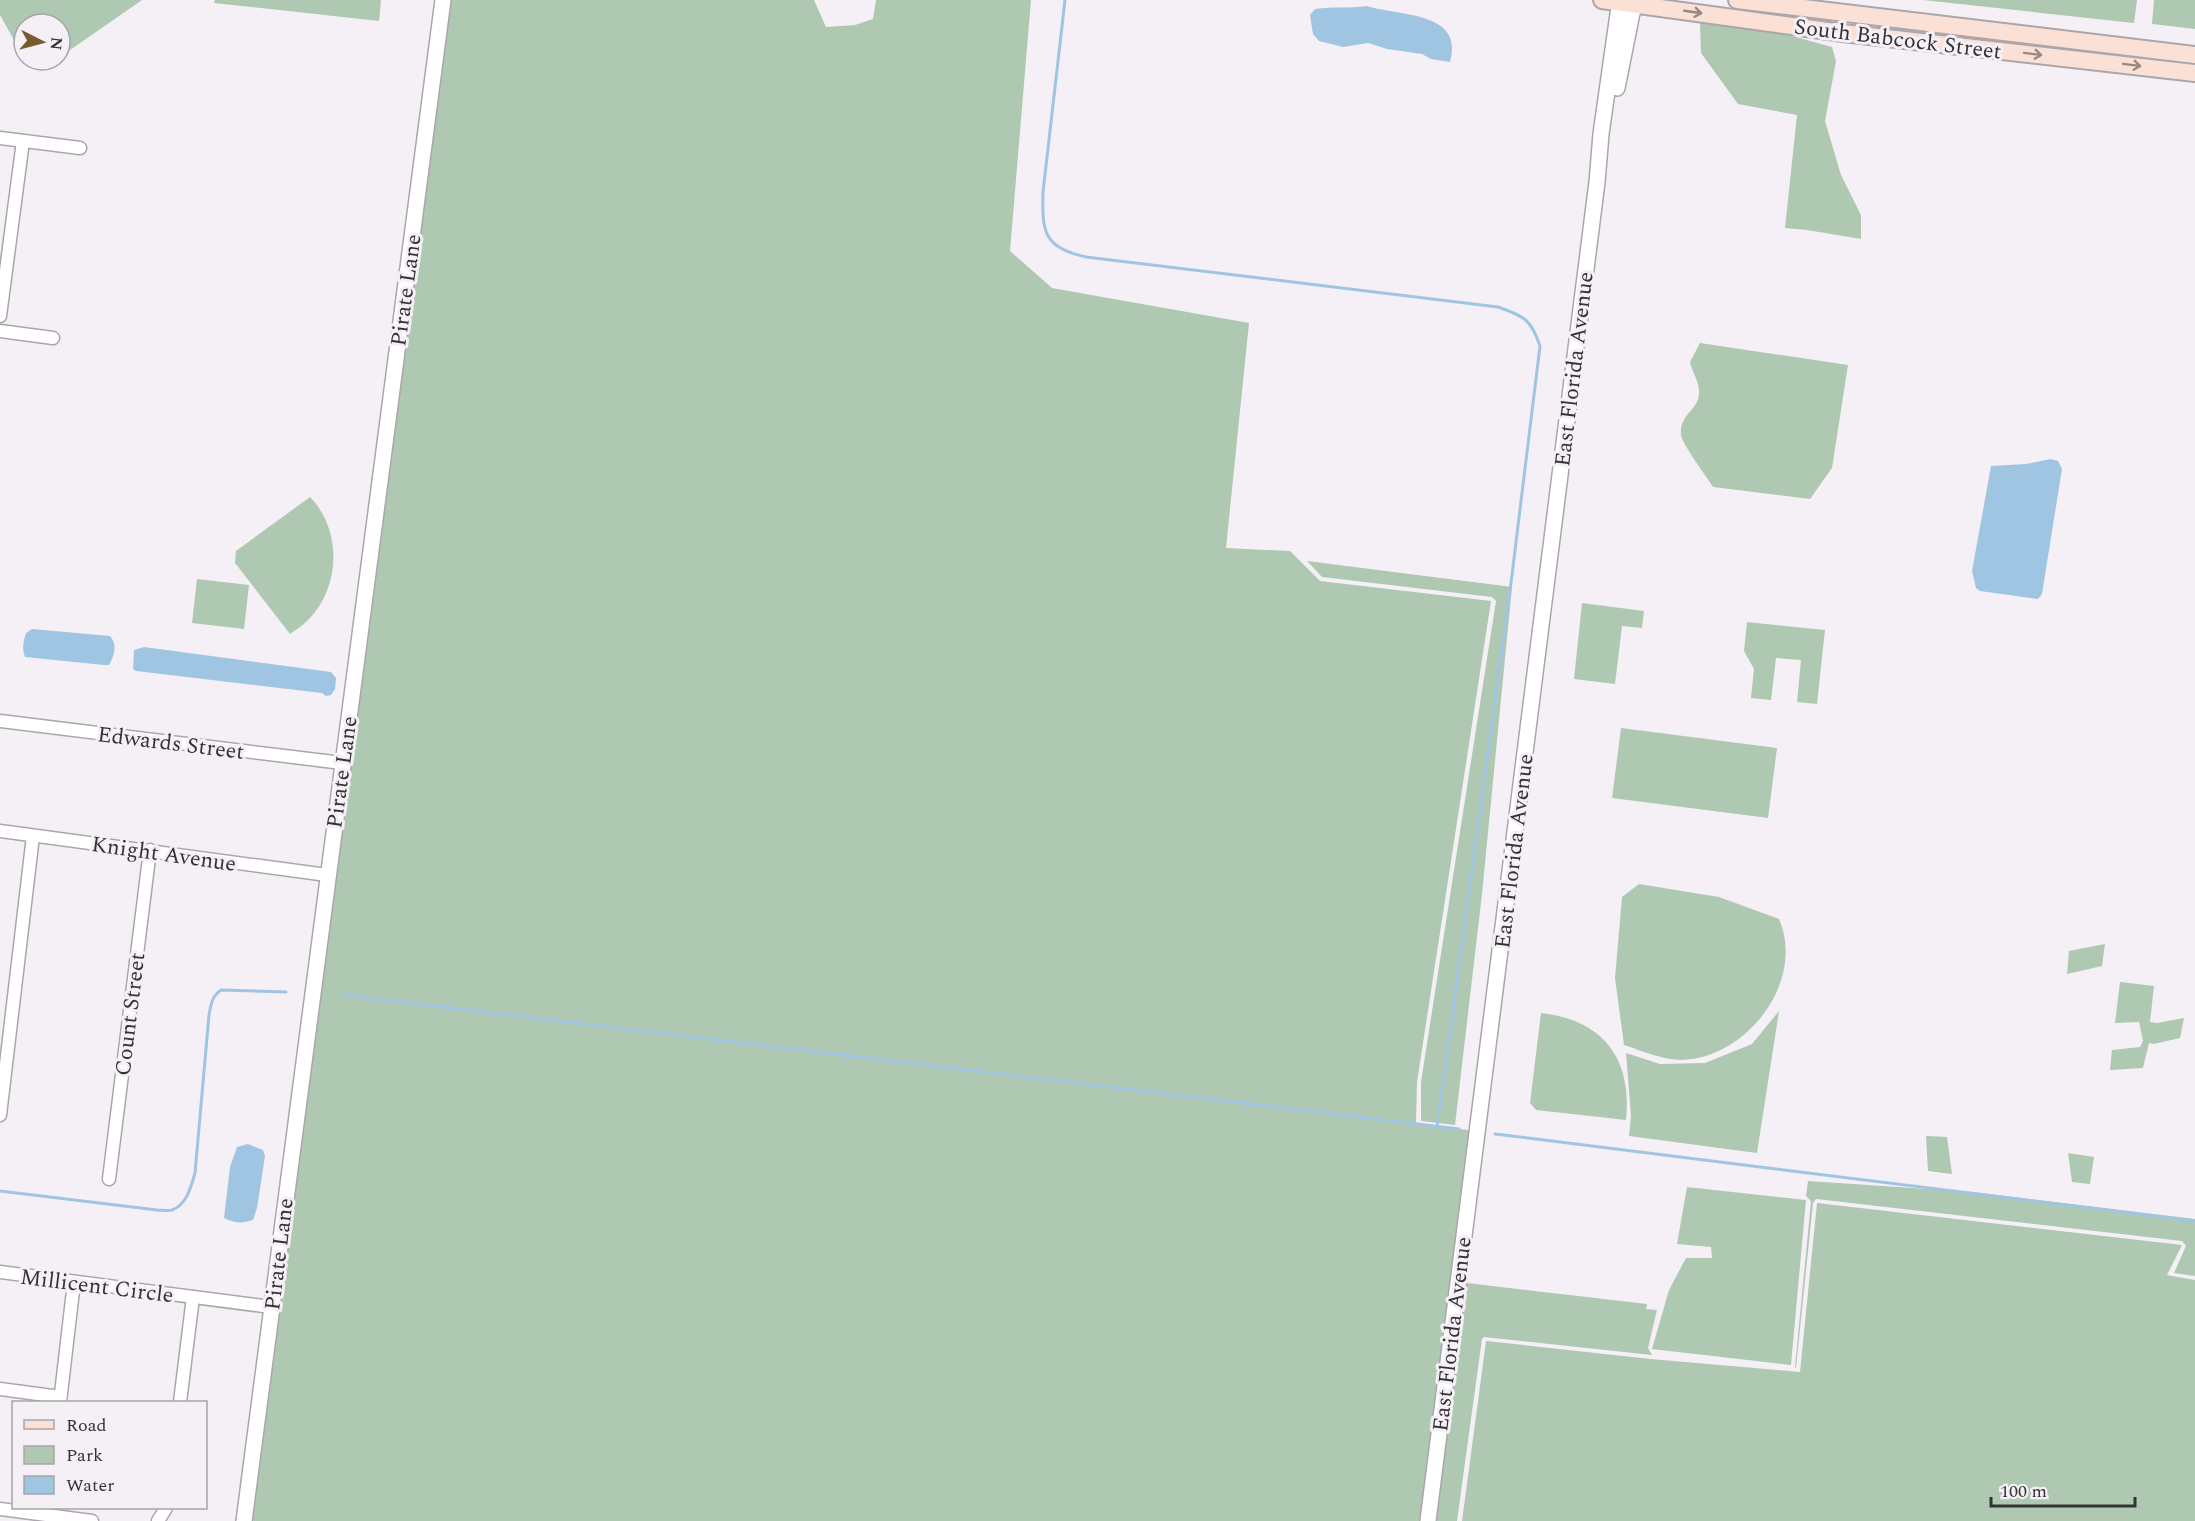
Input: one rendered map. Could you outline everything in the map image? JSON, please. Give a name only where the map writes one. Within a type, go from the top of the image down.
[{"type":"main road","name":"South Babcock Street","points":[[1602,0],[1628,1],[1843,33],[2195,73]]},
{"type":"main road","name":"South Babcock Street","points":[[1737,0],[2195,55]]},
{"type":"street","name":"Pirate Lane","points":[[244,1521],[443,0]]},
{"type":"street","name":"Pirate Lane","points":[[440,23],[449,0]]},
{"type":"street","name":"East Florida Avenue","points":[[1428,1521],[1597,182],[1628,1]]},
{"type":"street","points":[[0,138],[80,148]]},
{"type":"street","points":[[0,316],[23,141]]},
{"type":"street","points":[[0,330],[53,338]]},
{"type":"street","name":"Edwards Street","points":[[0,721],[342,763]]},
{"type":"street","name":"Knight Avenue","points":[[0,831],[327,875]]},
{"type":"street","points":[[0,1115],[33,836]]},
{"type":"street","name":"Count Street","points":[[109,1179],[150,850]]},
{"type":"street","name":"Millicent Circle","points":[[0,1272],[271,1307]]},
{"type":"street","points":[[0,1389],[60,1400],[74,1282]]},
{"type":"street","name":"Millicent Circle","points":[[180,1401],[193,1297]]},
{"type":"street","points":[[0,1509],[47,1511],[92,1521]]},
{"type":"green space","points":[[0,0],[142,0],[72,49],[72,12],[12,12],[12,36],[0,15]]},
{"type":"green space","points":[[215,0],[381,0],[379,21],[214,3]]},
{"type":"green space","points":[[449,0],[814,0],[826,27],[855,25],[873,19],[876,0],[1031,0],[1010,251],[1052,288],[1249,323],[1226,548],[1290,551],[1320,581],[1491,601],[1417,1082],[1416,1124],[1477,1131],[1428,1521],[244,1521]]},
{"type":"green space","points":[[1923,0],[2137,0],[2134,23]]},
{"type":"green space","points":[[2154,0],[2195,0],[2195,29],[2152,24]]},
{"type":"green space","points":[[1700,23],[1785,34],[1832,47],[1836,61],[1825,121],[1841,175],[1861,215],[1861,239],[1785,228],[1797,115],[1738,104],[1701,53]]},
{"type":"green space","points":[[1700,343],[1848,365],[1832,468],[1810,499],[1713,487],[1681,435],[1683,422],[1698,399],[1698,385],[1690,362]]},
{"type":"green space","points":[[310,497],[328,526],[332,542],[332,575],[319,607],[306,622],[290,634],[235,563],[236,551]]},
{"type":"green space","points":[[1307,561],[1512,587],[1482,894],[1455,1125],[1421,1121],[1421,1082],[1496,601],[1492,597],[1322,577]]},
{"type":"green space","points":[[197,579],[249,585],[244,629],[192,623]]},
{"type":"green space","points":[[1582,603],[1644,611],[1642,628],[1622,626],[1615,684],[1574,679]]},
{"type":"green space","points":[[1747,622],[1825,630],[1817,704],[1797,702],[1801,660],[1776,658],[1771,700],[1751,698],[1754,669],[1744,651]]},
{"type":"green space","points":[[1621,728],[1777,748],[1768,818],[1612,798]]},
{"type":"green space","points":[[1639,884],[1719,897],[1779,919],[1785,943],[1784,967],[1777,990],[1765,1012],[1748,1031],[1728,1046],[1706,1056],[1675,1060],[1624,1045],[1615,978],[1622,897]]},
{"type":"green space","points":[[2105,944],[2102,966],[2067,974],[2069,951]]},
{"type":"green space","points":[[2120,982],[2154,986],[2150,1022],[2157,1023],[2184,1018],[2180,1038],[2149,1043],[2143,1068],[2110,1070],[2112,1050],[2140,1047],[2143,1041],[2139,1022],[2115,1023]]},
{"type":"green space","points":[[1779,1011],[1757,1153],[1629,1136],[1631,1116],[1626,1053],[1660,1064],[1705,1063],[1752,1044]]},
{"type":"green space","points":[[1541,1013],[1563,1017],[1582,1024],[1609,1046],[1618,1061],[1624,1079],[1627,1098],[1626,1120],[1536,1110],[1530,1103]]},
{"type":"green space","points":[[1926,1136],[1947,1137],[1952,1174],[1928,1171]]},
{"type":"green space","points":[[1481,1150],[1467,1283],[1647,1304],[1646,1309],[1657,1310],[1648,1348],[1652,1355],[1484,1337],[1457,1521],[1433,1521]]},
{"type":"green space","points":[[2068,1153],[2094,1157],[2090,1184],[2072,1182]]},
{"type":"green space","points":[[1808,1181],[1973,1192],[2195,1219],[2195,1276],[2174,1273],[2186,1246],[2182,1241],[1816,1199],[1813,1203],[1796,1368],[1811,1201],[1806,1196]]},
{"type":"green space","points":[[1687,1187],[1806,1200],[1791,1365],[1652,1349],[1669,1290],[1686,1258],[1712,1258],[1711,1247],[1677,1244]]},
{"type":"green space","points":[[1817,1203],[2182,1245],[2167,1275],[2195,1280],[2195,1521],[1462,1521],[1486,1341],[1800,1372]]},
{"type":"water","points":[[1367,6],[1411,15],[1439,25],[1448,33],[1452,45],[1450,62],[1368,43],[1343,47],[1319,41],[1313,34],[1310,15],[1315,9]]},
{"type":"water","points":[[2051,459],[2058,461],[2062,469],[2042,594],[2038,599],[1980,591],[1976,588],[1972,571],[1991,466],[2026,464]]},
{"type":"water","points":[[32,629],[110,636],[115,647],[112,658],[109,665],[104,665],[25,657],[24,639],[26,633]]},
{"type":"water","points":[[144,647],[331,672],[336,678],[335,689],[331,695],[326,696],[322,693],[136,671],[133,669],[134,650]]},
{"type":"water","points":[[248,1144],[263,1150],[265,1156],[257,1208],[253,1220],[231,1221],[224,1218],[230,1167],[237,1147]]},
{"type":"waterway","points":[[1065,0],[1043,192],[1043,218],[1048,236],[1053,243],[1086,257],[1498,307],[1520,316],[1530,324],[1540,346],[1511,583],[1437,1127]]},
{"type":"waterway","points":[[0,1191],[157,1210],[177,1208],[188,1194],[195,1173],[209,1015],[214,998],[221,990],[286,992]]},
{"type":"waterway","points":[[344,995],[1459,1129]]},
{"type":"waterway","points":[[1495,1134],[2195,1221]]}]
